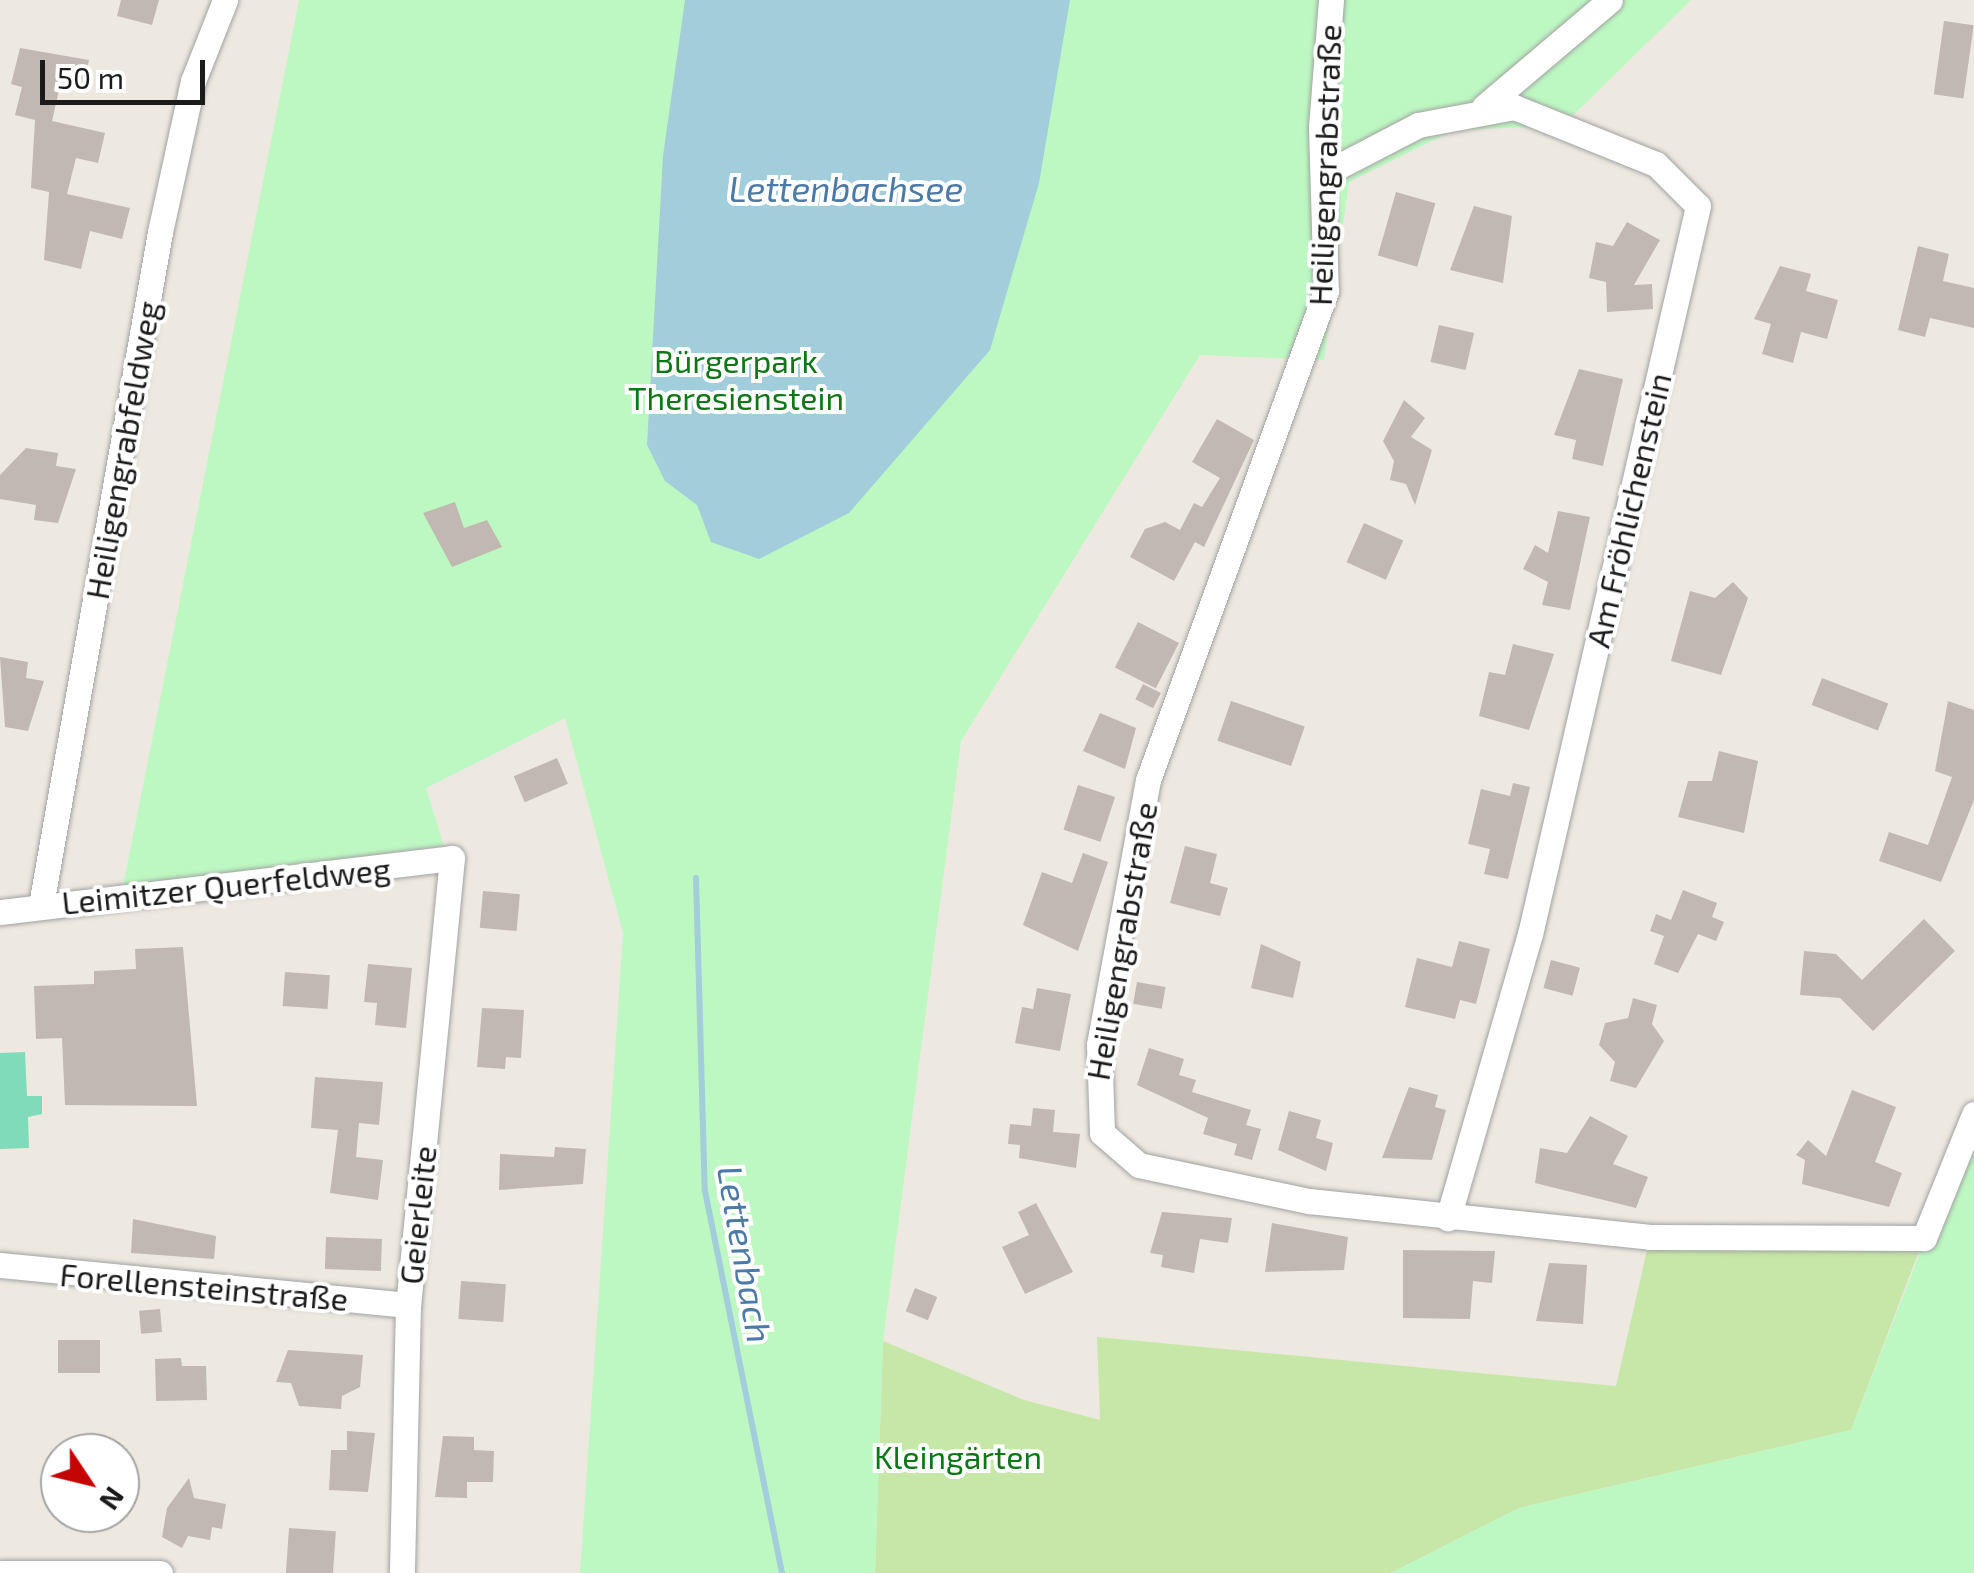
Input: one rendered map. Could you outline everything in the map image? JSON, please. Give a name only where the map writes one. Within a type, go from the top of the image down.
[{"type":"street","name":"Heiligengrabfeldweg","points":[[41,906],[160,232],[193,82],[225,0]]},
{"type":"street","name":"Heiligengrabstraße","points":[[1331,0],[1324,174],[1326,291],[1148,780],[1095,1100],[1102,1133],[1139,1165],[1309,1202],[1650,1237],[1924,1238],[1974,1114]]},
{"type":"street","points":[[1484,107],[1610,0]]},
{"type":"street","name":"Am Fröhlichenstein","points":[[1324,174],[1418,125],[1484,107],[1514,107],[1656,164],[1698,206],[1530,934],[1448,1218]]},
{"type":"street","name":"Leimitzer Querfeldweg","points":[[0,912],[452,858]]},
{"type":"street","name":"Geierleite","points":[[402,1573],[408,1305],[452,858]]},
{"type":"street","name":"Forellensteinstraße","points":[[0,1265],[408,1305]]},
{"type":"street","points":[[2,1573],[160,1573]]},
{"type":"green space","name":"Bürgerpark Theresienstein","points":[[299,0],[1691,0],[1562,126],[1454,130],[1349,182],[1324,360],[1200,355],[961,741],[883,1341],[875,1573],[580,1573],[623,933],[565,718],[426,788],[444,846],[123,886]]},
{"type":"green space","points":[[25,1052],[27,1096],[42,1096],[42,1114],[28,1117],[29,1148],[0,1149],[0,1053]]},
{"type":"green space","points":[[1974,1114],[1974,1573],[1391,1573],[1519,1508],[1851,1430]]},
{"type":"green space","name":"Kleingärten","points":[[1650,1237],[1924,1238],[1851,1430],[1519,1508],[1391,1573],[875,1573],[883,1341],[1024,1400],[1100,1420],[1097,1337],[1616,1386]]},
{"type":"water","name":"Lettenbachsee","points":[[685,0],[1070,0],[1039,183],[990,350],[849,513],[759,559],[711,542],[697,505],[665,481],[647,445],[663,156]]},
{"type":"building","points":[[121,0],[159,0],[152,25],[117,16]]},
{"type":"building","points":[[1944,21],[1974,25],[1963,98],[1934,94]]},
{"type":"building","points":[[20,48],[89,60],[82,91],[60,86],[52,121],[105,133],[98,163],[76,158],[67,194],[130,208],[122,239],[90,231],[81,269],[44,260],[49,192],[31,188],[35,120],[15,115],[22,87],[11,84]]},
{"type":"building","points":[[1396,192],[1435,203],[1417,267],[1378,255]]},
{"type":"building","points":[[1474,206],[1512,216],[1503,283],[1450,270]]},
{"type":"building","points":[[1627,222],[1660,240],[1634,285],[1652,284],[1653,309],[1607,312],[1606,282],[1589,278],[1596,242],[1613,246]]},
{"type":"building","points":[[1918,246],[1949,254],[1943,281],[1974,288],[1974,328],[1930,318],[1925,337],[1898,330]]},
{"type":"building","points":[[1780,266],[1811,274],[1806,291],[1838,300],[1827,339],[1801,332],[1793,363],[1762,354],[1771,324],[1754,319]]},
{"type":"building","points":[[1439,325],[1474,333],[1466,370],[1430,362]]},
{"type":"building","points":[[1579,369],[1623,379],[1603,466],[1572,459],[1576,440],[1554,435]]},
{"type":"building","points":[[1404,400],[1425,418],[1411,437],[1432,450],[1415,505],[1406,484],[1390,480],[1394,461],[1383,441]]},
{"type":"building","points":[[1217,419],[1254,440],[1204,547],[1195,542],[1174,581],[1130,557],[1145,529],[1165,522],[1180,530],[1194,503],[1202,507],[1220,478],[1192,462]]},
{"type":"building","points":[[26,448],[58,453],[56,466],[76,469],[58,523],[34,520],[36,505],[0,499],[0,475]]},
{"type":"building","points":[[455,502],[464,528],[487,520],[502,547],[452,567],[423,513]]},
{"type":"building","points":[[1558,511],[1590,517],[1570,610],[1542,605],[1548,582],[1523,569],[1535,545],[1548,553]]},
{"type":"building","points":[[1364,523],[1403,540],[1386,580],[1347,562]]},
{"type":"building","points":[[1733,582],[1748,598],[1721,675],[1671,661],[1690,591],[1715,598]]},
{"type":"building","points":[[1138,622],[1179,643],[1156,688],[1115,667]]},
{"type":"building","points":[[1513,644],[1554,654],[1529,730],[1479,716],[1489,672],[1505,675]]},
{"type":"building","points":[[0,657],[28,662],[26,678],[44,681],[28,731],[5,727]]},
{"type":"building","points":[[1822,678],[1888,703],[1878,731],[1812,705]]},
{"type":"building","points":[[1143,684],[1161,693],[1153,708],[1135,699]]},
{"type":"building","points":[[1231,701],[1305,726],[1291,766],[1217,741]]},
{"type":"building","points":[[1948,701],[1974,710],[1974,800],[1941,882],[1879,861],[1889,832],[1928,845],[1952,777],[1935,771]]},
{"type":"building","points":[[1100,713],[1136,728],[1125,769],[1083,751]]},
{"type":"building","points":[[1719,751],[1758,761],[1744,833],[1678,817],[1688,781],[1712,781]]},
{"type":"building","points":[[557,758],[568,784],[525,802],[514,776]]},
{"type":"building","points":[[1513,783],[1530,787],[1508,879],[1484,874],[1490,849],[1468,844],[1481,789],[1510,796]]},
{"type":"building","points":[[1078,785],[1115,797],[1101,842],[1063,830]]},
{"type":"building","points":[[1185,846],[1217,854],[1210,883],[1228,888],[1220,916],[1170,903]]},
{"type":"building","points":[[1083,853],[1108,862],[1078,951],[1023,925],[1042,872],[1072,883]]},
{"type":"building","points":[[1683,890],[1717,903],[1712,917],[1724,922],[1716,941],[1698,934],[1678,973],[1654,964],[1664,936],[1650,931],[1656,914],[1671,920]]},
{"type":"building","points":[[483,891],[520,894],[517,931],[480,928]]},
{"type":"building","points":[[1924,919],[1955,951],[1873,1031],[1840,998],[1800,995],[1804,951],[1836,954],[1862,980]]},
{"type":"building","points":[[1459,941],[1490,949],[1476,1004],[1460,1000],[1455,1019],[1405,1007],[1417,958],[1452,967]]},
{"type":"building","points":[[1261,944],[1301,962],[1293,998],[1251,988]]},
{"type":"building","points":[[183,947],[197,1106],[65,1105],[62,1038],[36,1039],[34,986],[94,984],[94,971],[136,969],[135,949]]},
{"type":"building","points":[[1551,960],[1580,968],[1572,996],[1543,988]]},
{"type":"building","points":[[368,964],[412,968],[406,1028],[375,1025],[377,1003],[364,1002]]},
{"type":"building","points":[[285,972],[330,975],[328,1009],[283,1006]]},
{"type":"building","points":[[1137,982],[1166,987],[1162,1009],[1133,1004]]},
{"type":"building","points":[[1037,988],[1071,994],[1060,1051],[1015,1043],[1022,1007],[1033,1009]]},
{"type":"building","points":[[1633,998],[1657,1005],[1652,1024],[1664,1041],[1636,1088],[1610,1081],[1615,1062],[1599,1045],[1605,1023],[1628,1018]]},
{"type":"building","points":[[482,1008],[524,1010],[521,1058],[506,1057],[505,1069],[477,1067]]},
{"type":"building","points":[[1149,1048],[1184,1059],[1179,1075],[1196,1080],[1192,1092],[1251,1110],[1246,1125],[1261,1129],[1252,1160],[1234,1155],[1237,1144],[1203,1134],[1208,1118],[1137,1085]]},
{"type":"building","points":[[315,1077],[383,1082],[379,1125],[359,1123],[356,1157],[383,1160],[378,1200],[330,1193],[338,1130],[311,1128]]},
{"type":"building","points":[[1409,1087],[1438,1095],[1435,1107],[1446,1110],[1432,1160],[1382,1158]]},
{"type":"building","points":[[1852,1090],[1896,1107],[1875,1162],[1902,1173],[1889,1207],[1802,1184],[1805,1160],[1796,1155],[1808,1140],[1826,1156]]},
{"type":"building","points":[[1033,1108],[1055,1110],[1053,1132],[1080,1134],[1076,1168],[1019,1158],[1020,1145],[1008,1144],[1010,1124],[1031,1126]]},
{"type":"building","points":[[1289,1111],[1321,1120],[1316,1138],[1333,1143],[1326,1171],[1278,1150]]},
{"type":"building","points":[[1590,1116],[1628,1136],[1613,1164],[1648,1177],[1636,1208],[1535,1183],[1540,1148],[1567,1153]]},
{"type":"building","points":[[555,1147],[586,1149],[583,1184],[499,1190],[500,1154],[554,1157]]},
{"type":"building","points":[[1036,1203],[1073,1272],[1025,1294],[1002,1247],[1029,1235],[1018,1212]]},
{"type":"building","points":[[1162,1212],[1232,1218],[1228,1243],[1200,1239],[1194,1273],[1161,1267],[1163,1255],[1150,1253]]},
{"type":"building","points":[[133,1219],[216,1236],[214,1259],[131,1253]]},
{"type":"building","points":[[1272,1223],[1348,1237],[1344,1270],[1265,1272]]},
{"type":"building","points":[[326,1237],[382,1239],[381,1271],[325,1269]]},
{"type":"building","points":[[1403,1250],[1495,1251],[1492,1283],[1473,1281],[1470,1319],[1403,1318]]},
{"type":"building","points":[[1549,1263],[1587,1265],[1583,1324],[1536,1321]]},
{"type":"building","points":[[461,1281],[506,1284],[503,1322],[458,1319]]},
{"type":"building","points":[[915,1288],[937,1297],[928,1320],[906,1311]]},
{"type":"building","points":[[160,1309],[162,1332],[141,1334],[139,1311]]},
{"type":"building","points":[[58,1340],[100,1340],[100,1373],[58,1373]]},
{"type":"building","points":[[288,1350],[363,1355],[360,1387],[342,1396],[341,1409],[299,1406],[291,1383],[276,1382]]},
{"type":"building","points":[[181,1358],[182,1366],[206,1366],[207,1400],[156,1401],[155,1359]]},
{"type":"building","points":[[347,1431],[375,1433],[368,1492],[329,1490],[331,1450],[347,1450]]},
{"type":"building","points":[[443,1436],[474,1437],[474,1450],[494,1451],[493,1482],[467,1482],[467,1498],[435,1497]]},
{"type":"building","points":[[189,1478],[194,1498],[226,1504],[222,1529],[212,1527],[210,1540],[188,1536],[182,1548],[162,1537],[167,1508]]},
{"type":"building","points":[[289,1528],[336,1531],[333,1573],[286,1573]]},
{"type":"waterway","name":"Lettenbach","points":[[696,878],[705,1191],[782,1573]]}]
